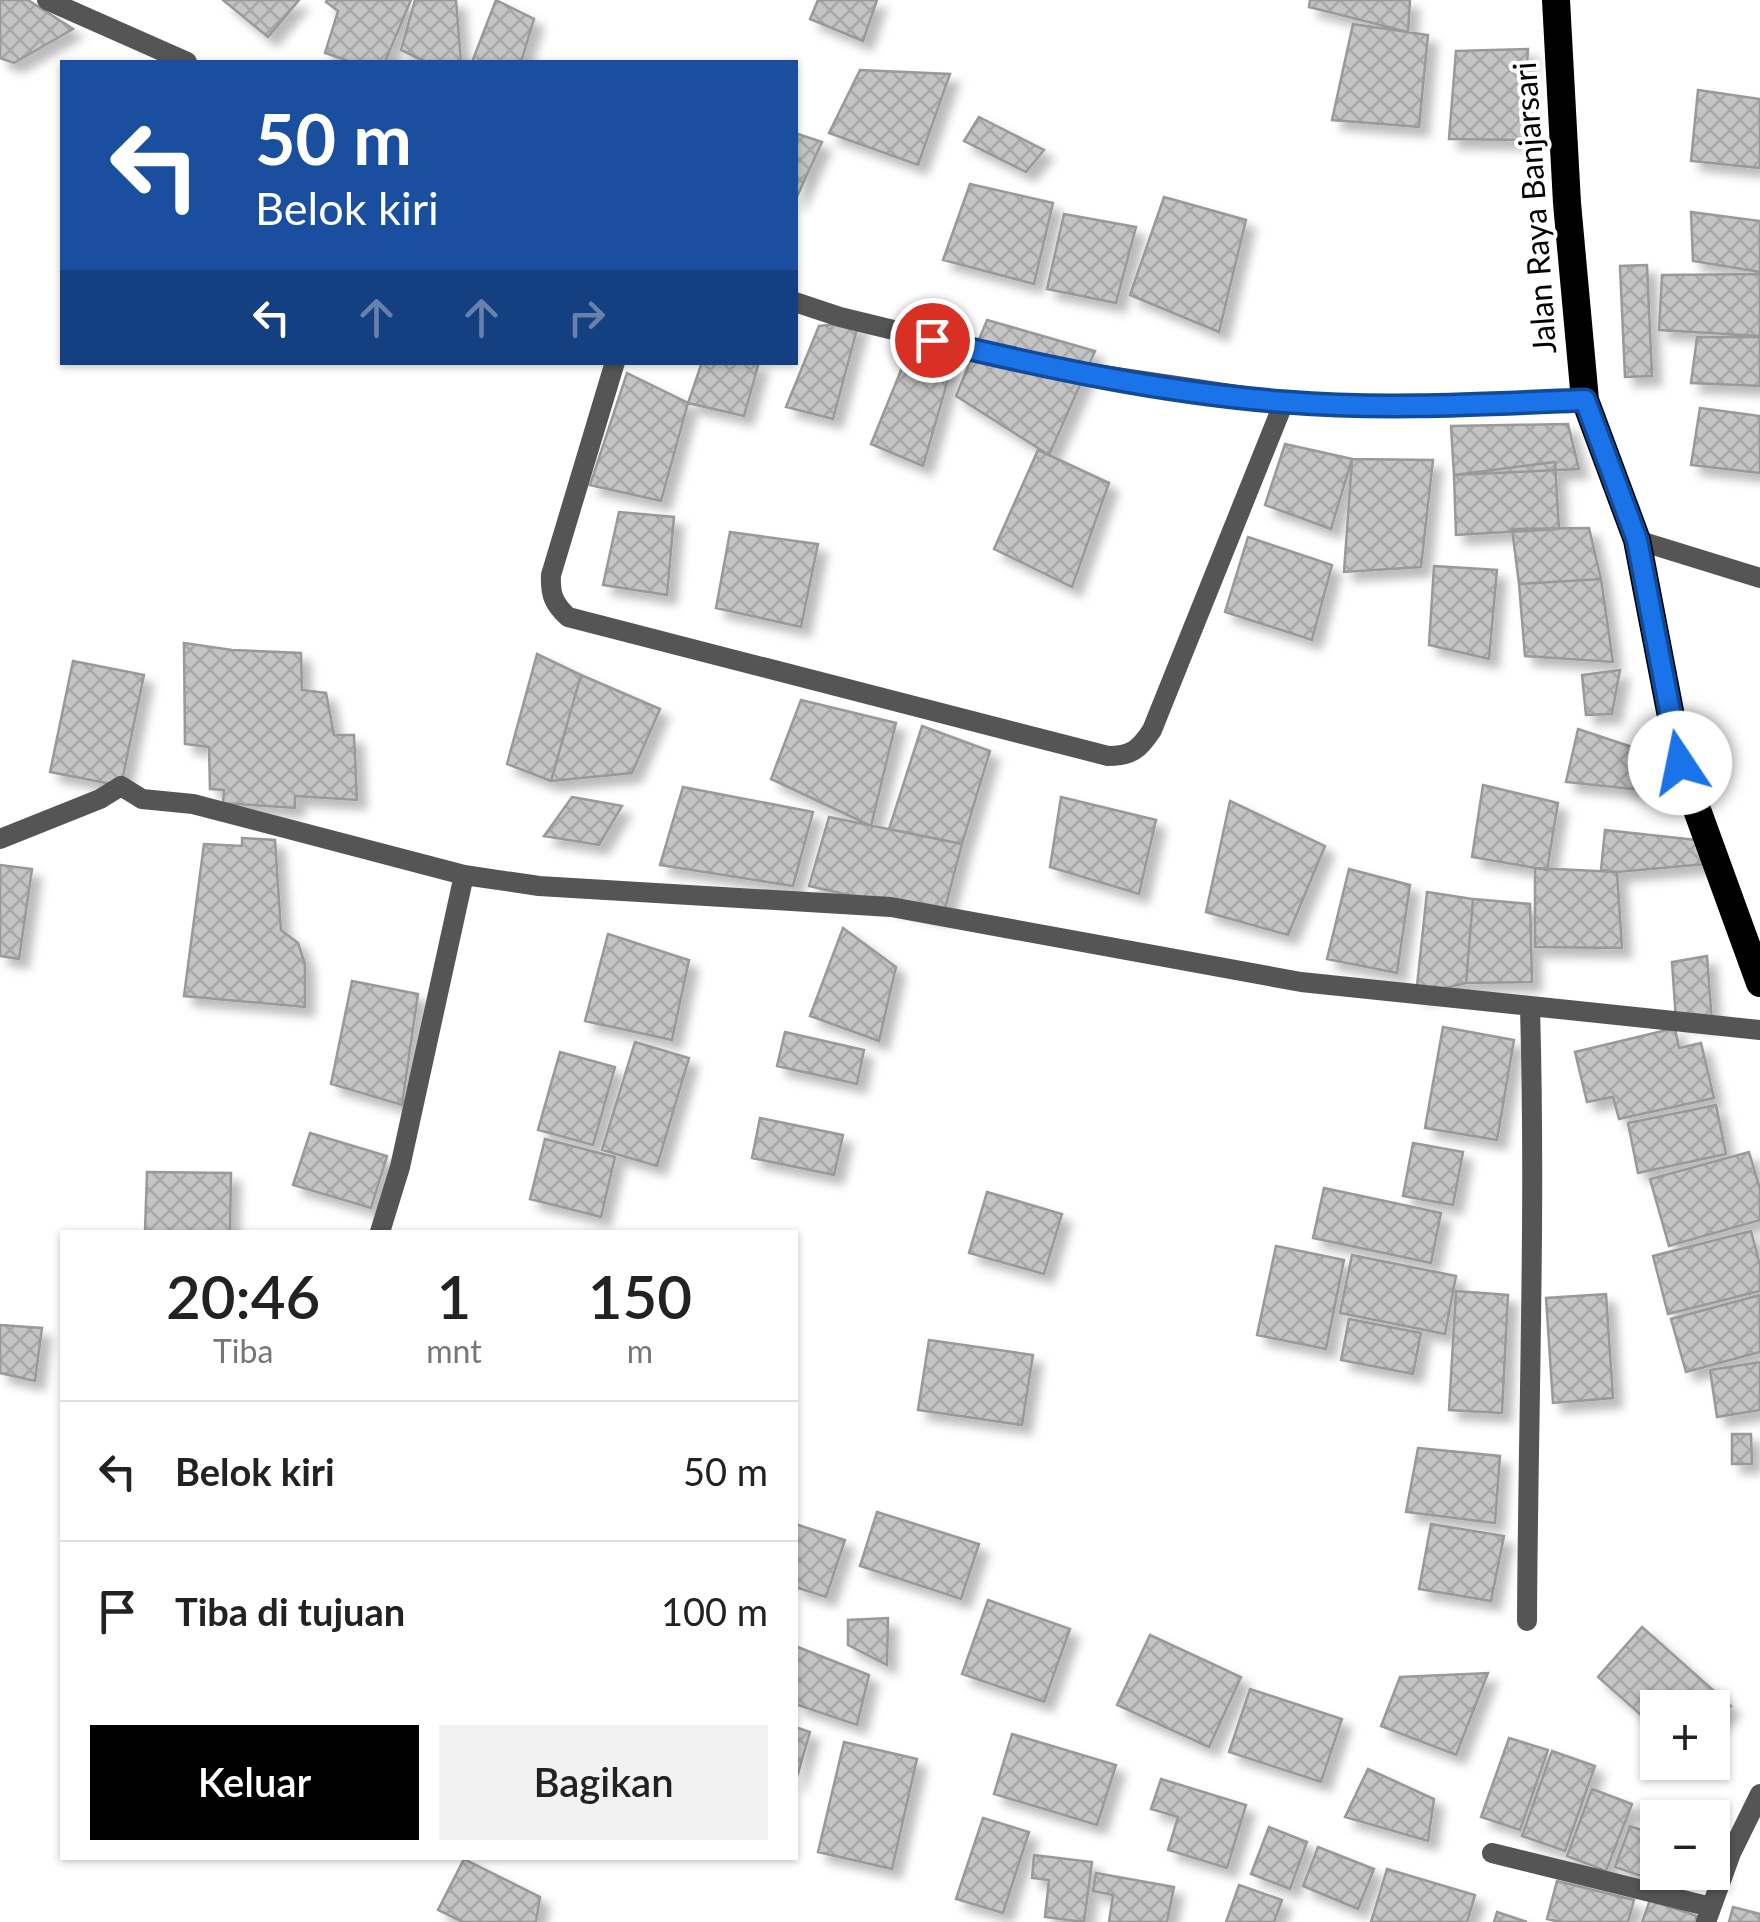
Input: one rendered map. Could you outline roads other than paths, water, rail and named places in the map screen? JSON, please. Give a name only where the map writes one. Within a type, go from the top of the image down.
[{"type":"highway","name":"Jalan Raya Banjarsari","points":[[1556,0],[1567,203],[1585,400],[1637,540],[1680,763],[1760,983]]},
{"type":"street","points":[[46,0],[182,60]]},
{"type":"street","points":[[798,303],[840,317],[1042,366],[1284,402],[1375,407],[1585,400]]},
{"type":"street","points":[[614,365],[552,575],[555,605],[568,616],[1108,756],[1128,756],[1141,748],[1152,730],[1284,402]]},
{"type":"street","points":[[1637,540],[1760,578]]},
{"type":"street","points":[[0,839],[100,799],[121,786],[142,798],[193,804],[464,875],[540,886],[891,908],[1284,980],[1530,1009],[1760,1030]]},
{"type":"street","points":[[381,1230],[400,1166],[464,875]]},
{"type":"street","points":[[1527,1621],[1534,1252],[1530,1009]]},
{"type":"street","points":[[1492,1854],[1708,1914],[1731,1853],[1760,1794]]}]
